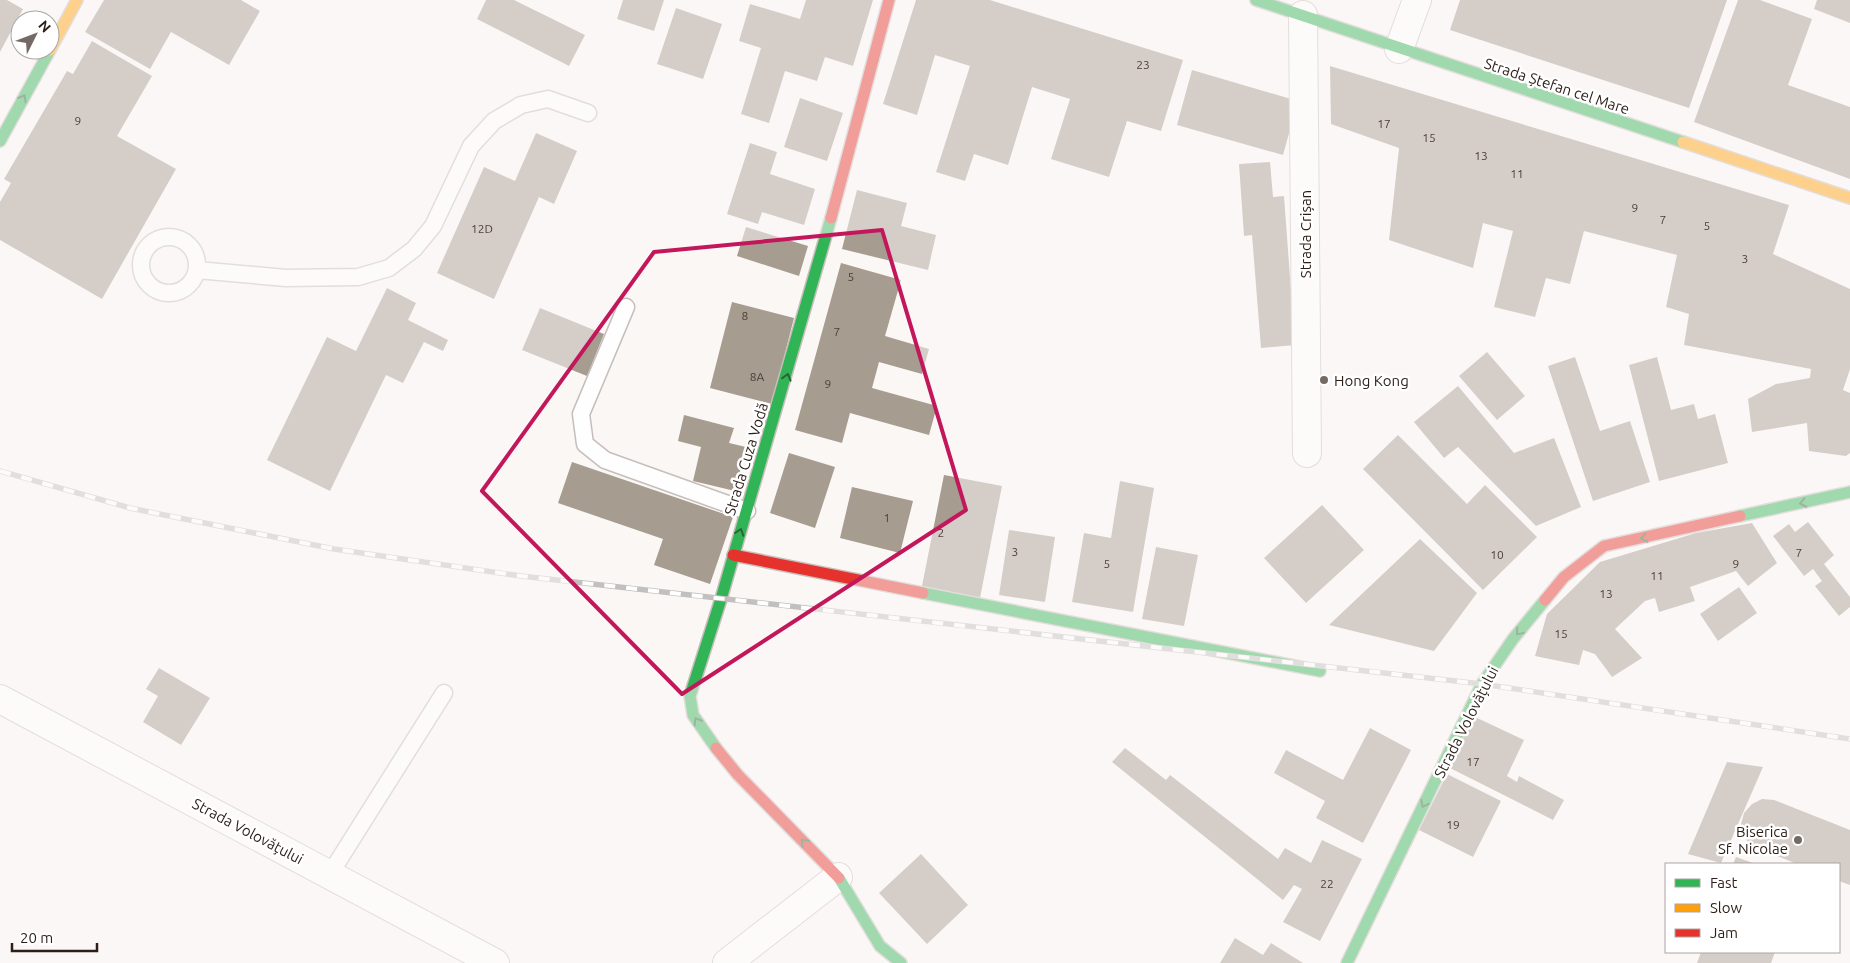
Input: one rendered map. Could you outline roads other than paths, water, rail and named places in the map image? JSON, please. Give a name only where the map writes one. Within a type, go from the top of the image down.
[{"type":"street","points":[[60,31],[77,0]]},
{"type":"street","name":"Strada Cuza Vodă","points":[[838,877],[738,775],[693,715],[690,696],[816,279],[888,0]]},
{"type":"street","name":"Strada Ștefan cel Mare","points":[[1256,0],[1850,198]]},
{"type":"street","points":[[1399,49],[1417,0]]},
{"type":"street","name":"Strada Crișan","points":[[1303,15],[1307,453]]},
{"type":"street","points":[[0,141],[45,60]]},
{"type":"street","name":"Strada Volovățului","points":[[1347,963],[1482,684],[1513,639],[1564,577],[1604,546],[1850,492]]},
{"type":"street","points":[[733,555],[1320,671]]},
{"type":"street","name":"Strada Volovățului","points":[[0,699],[495,963]]},
{"type":"street","points":[[727,963],[838,877],[880,946],[901,963]]},
{"type":"lane","points":[[197,270],[286,278],[358,277],[388,268],[414,249],[433,226],[471,146],[494,121],[521,105],[548,99],[588,113]]},
{"type":"lane","points":[[626,307],[581,414],[585,444],[605,460],[747,510]]},
{"type":"lane","points":[[330,874],[444,693]]},
{"type":"railway","points":[[0,471],[130,508],[334,549],[521,576],[1482,684],[1850,739]]},
{"type":"place","name":"Hong Kong","points":[[1324,380]]},
{"type":"place","name":"Biserica Sf. Nicolae","points":[[1798,840]]}]
